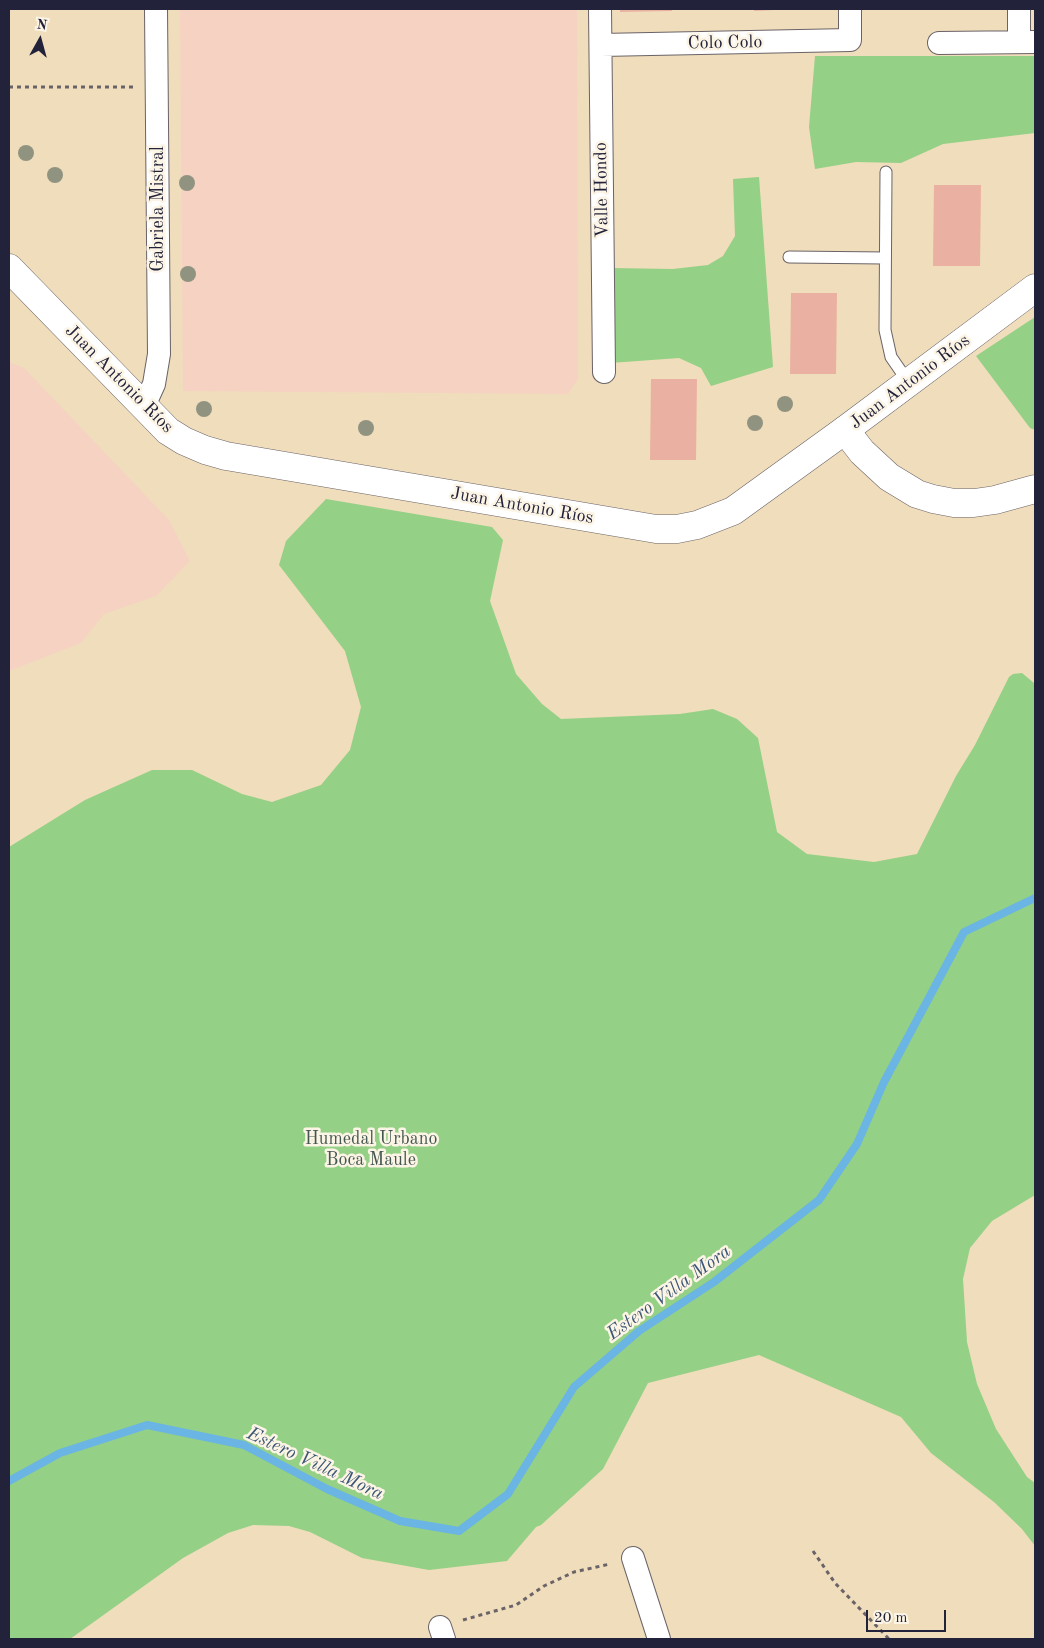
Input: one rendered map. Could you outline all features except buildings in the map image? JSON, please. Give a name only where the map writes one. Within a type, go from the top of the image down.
[{"type":"street","name":"Gabriela Mistral","points":[[144,406],[154,384],[158,354],[156,9]]},
{"type":"street","name":"Valle Hondo","points":[[600,9],[604,372]]},
{"type":"street","name":"Colo Colo","points":[[601,45],[850,40],[850,9]]},
{"type":"street","points":[[939,43],[1027,42],[1019,9]]},
{"type":"street","name":"Juan Antonio Ríos","points":[[9,268],[168,431],[184,441],[205,450],[226,456],[656,529],[676,529],[697,525],[733,511],[909,383],[1035,288]]},
{"type":"street","points":[[845,430],[862,452],[889,477],[917,494],[933,499],[954,503],[974,503],[995,500],[1035,489]]},
{"type":"street","points":[[633,1558],[659,1639]]},
{"type":"lane","points":[[886,172],[884,320],[886,340],[891,357],[909,383]]},
{"type":"lane","points":[[789,257],[885,258]]},
{"type":"path","points":[[9,87],[157,88]]},
{"type":"path","points":[[813,1551],[834,1583],[889,1639]]},
{"type":"path","points":[[442,1633],[516,1605],[544,1586],[574,1572],[633,1558]]},
{"type":"shaded area","points":[[180,9],[577,9],[578,379],[568,394],[183,391]]},
{"type":"shaded area","points":[[9,362],[24,368],[169,520],[190,561],[156,596],[104,614],[81,643],[9,671]]},
{"type":"green space","points":[[815,56],[1035,56],[1035,133],[943,144],[901,163],[856,162],[815,169],[809,127]]},
{"type":"green space","points":[[759,177],[773,367],[711,386],[701,368],[679,358],[610,363],[610,268],[673,269],[708,265],[723,256],[735,236],[733,179]]},
{"type":"green space","points":[[1035,317],[1035,430],[1030,428],[976,356]]},
{"type":"green space","name":"Humedal Urbano Boca Maule","points":[[326,499],[492,527],[503,540],[490,601],[516,674],[542,704],[561,719],[680,714],[713,709],[737,719],[758,738],[777,832],[807,854],[874,862],[917,854],[1009,677],[1013,674],[1022,673],[1034,683],[1035,1195],[992,1221],[970,1248],[963,1279],[967,1342],[977,1384],[996,1429],[1027,1477],[1035,1483],[1035,1546],[1022,1529],[994,1502],[931,1453],[901,1417],[759,1355],[648,1383],[603,1469],[541,1525],[536,1527],[507,1561],[429,1570],[362,1558],[310,1532],[289,1526],[253,1525],[228,1533],[183,1558],[70,1639],[9,1639],[9,847],[85,800],[152,770],[192,770],[242,794],[272,802],[321,785],[350,750],[361,707],[345,651],[279,565],[286,541]]},
{"type":"waterway","name":"Estero Villa Mora","points":[[9,1481],[60,1453],[147,1425],[244,1445],[327,1489],[400,1521],[459,1531],[508,1494],[574,1387],[639,1331],[714,1282],[819,1200],[857,1144],[884,1082],[964,932],[1035,898]]}]
